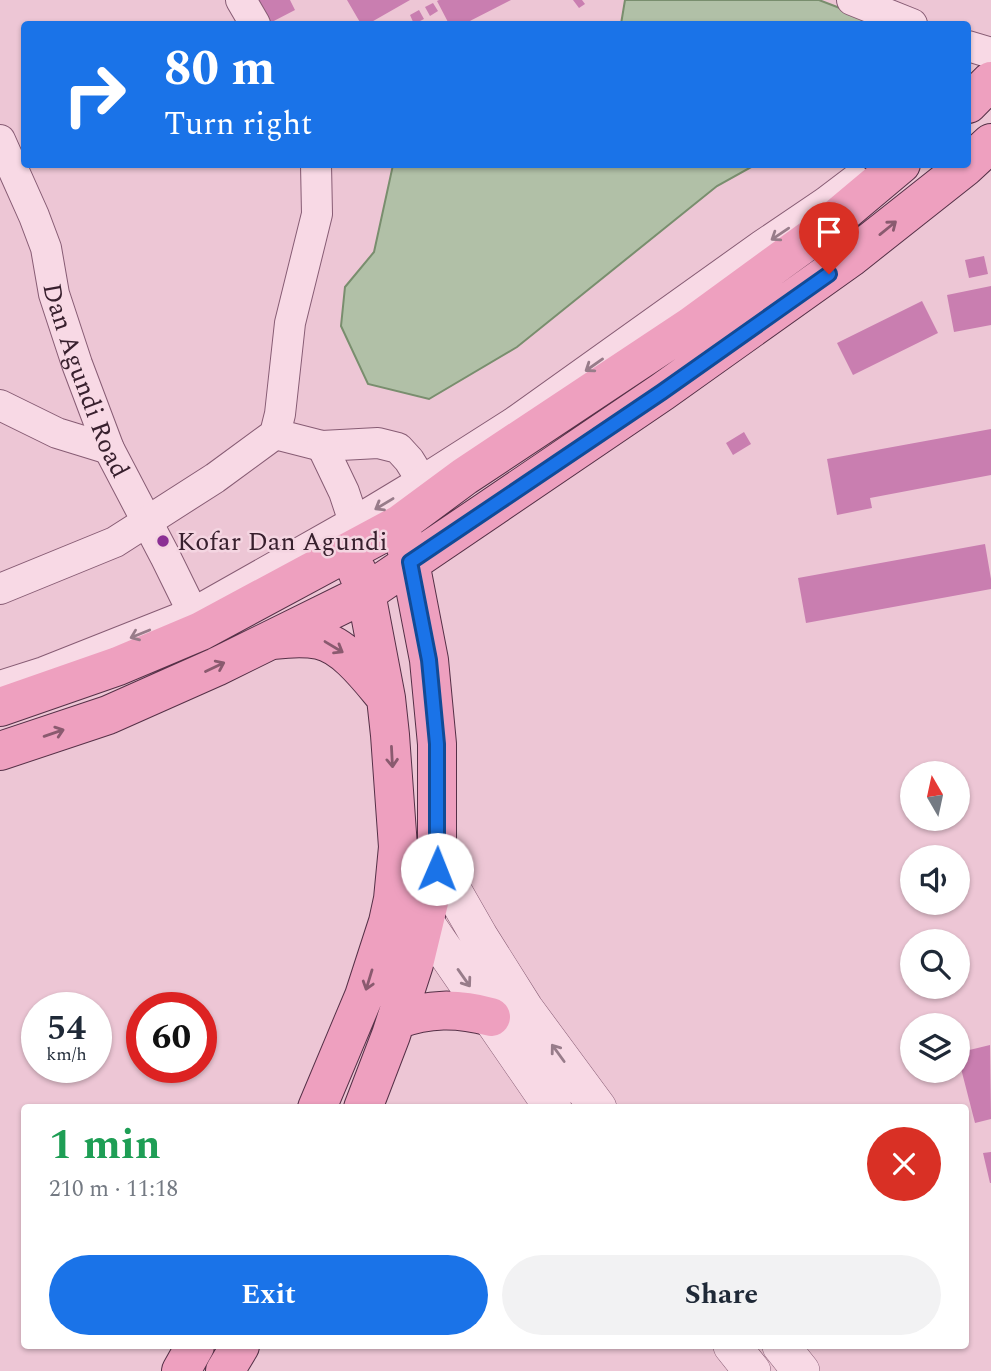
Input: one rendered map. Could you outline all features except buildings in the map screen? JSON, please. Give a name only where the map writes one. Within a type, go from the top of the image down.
[{"type":"main road","points":[[971,161],[991,143]]},
{"type":"main road","points":[[0,707],[118,666],[201,631],[352,537],[400,524],[465,477],[691,326],[820,232],[896,168]]},
{"type":"main road","points":[[0,751],[108,715],[216,667],[366,593],[662,392],[850,258],[964,168]]},
{"type":"main road","points":[[364,1104],[414,964],[437,869],[437,744],[429,660],[400,524]]},
{"type":"main road","points":[[319,1104],[364,996],[388,922],[398,847],[386,698],[366,593],[352,537]]},
{"type":"main road","points":[[268,641],[290,638],[318,639],[338,647],[386,698]]},
{"type":"main road","points":[[396,1020],[411,1014],[453,1009],[491,1017]]},
{"type":"main road","points":[[181,1371],[193,1349]]},
{"type":"main road","points":[[226,1371],[238,1349]]},
{"type":"street","points":[[241,0],[253,21]]},
{"type":"street","points":[[852,0],[904,21]]},
{"type":"street","points":[[971,56],[980,84]]},
{"type":"street","name":"Dan Agundi Road","points":[[0,140],[46,248],[54,294],[109,449],[193,613]]},
{"type":"street","points":[[0,589],[115,542],[215,478],[275,434],[280,414],[290,323],[317,214],[316,168]]},
{"type":"street","points":[[0,686],[44,672],[193,613],[352,537],[422,481],[513,423],[826,202],[869,168]]},
{"type":"street","points":[[0,405],[57,433],[109,449]]},
{"type":"street","points":[[275,434],[322,446],[378,443],[398,448],[422,481]]},
{"type":"street","points":[[322,446],[344,492],[352,537]]},
{"type":"street","points":[[398,847],[437,869],[525,1009],[595,1104]]},
{"type":"street","points":[[393,899],[425,922],[550,1104]]},
{"type":"street","points":[[734,1349],[751,1371]]},
{"type":"street","points":[[783,1349],[801,1371]]},
{"type":"shaded area","points":[[625,0],[819,0],[869,21],[622,21]]},
{"type":"shaded area","points":[[392,168],[750,168],[717,186],[517,347],[429,399],[368,384],[341,326],[345,287],[374,252]]},
{"type":"place","name":"Kofar Dan Agundi","points":[[163,541]]},
{"type":"route","points":[[437,869],[437,744],[429,660],[410,562],[662,392],[829,274]]}]
